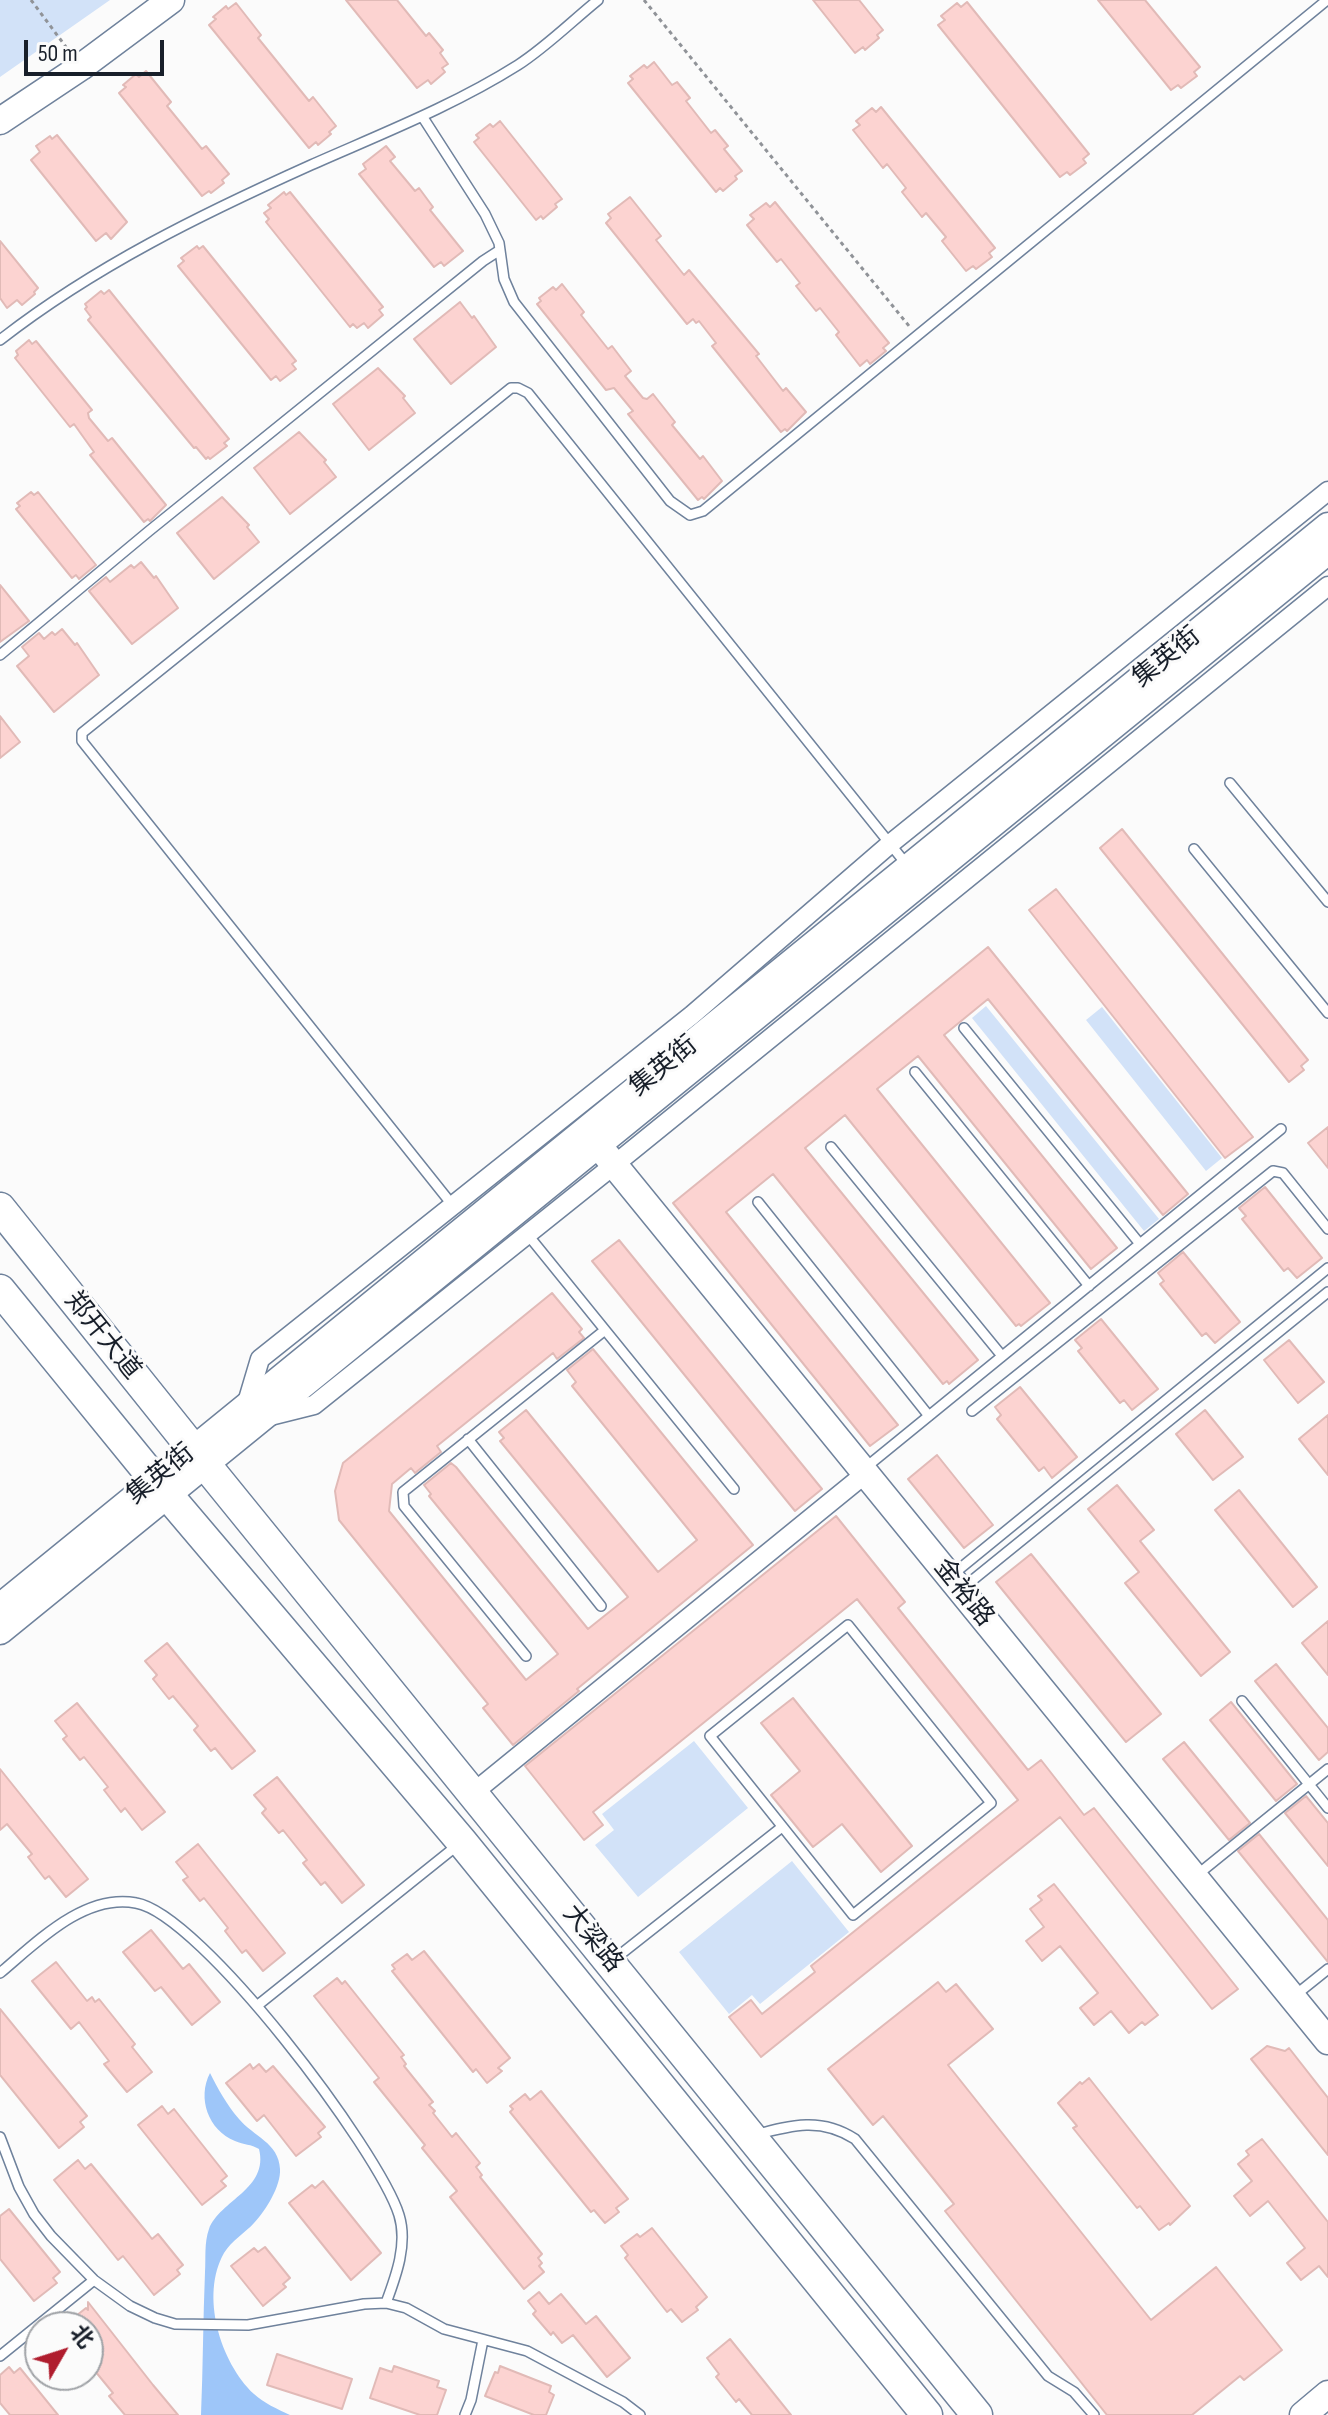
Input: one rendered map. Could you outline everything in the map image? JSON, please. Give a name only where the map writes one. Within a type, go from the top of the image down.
[{"type":"main road","points":[[0,121],[81,67],[171,0]]},
{"type":"main road","name":"集英街","points":[[255,1412],[461,1216],[909,868],[1328,526]]},
{"type":"main road","name":"集英街","points":[[0,1631],[161,1488],[255,1412],[606,1155],[1328,551]]},
{"type":"main road","name":"金裕路","points":[[606,1155],[1328,2041]]},
{"type":"main road","name":"郑开大道","points":[[0,1208],[199,1457]]},
{"type":"main road","name":"郑开大道","points":[[0,1290],[161,1488]]},
{"type":"main road","name":"大梁路","points":[[199,1457],[977,2415]]},
{"type":"main road","name":"集英街","points":[[0,1607],[161,1488]]},
{"type":"main road","name":"大梁路","points":[[161,1488],[462,1842],[927,2415]]},
{"type":"main road","points":[[1303,2415],[1328,2394]]},
{"type":"street","points":[[461,1216],[890,844],[1328,491]]},
{"type":"street","points":[[255,1412],[314,1405],[528,1235],[606,1155],[1328,586]]},
{"type":"street","points":[[473,1793],[864,1472]]},
{"type":"lane","points":[[0,340],[143,245],[202,215],[422,116],[521,63],[598,0]]},
{"type":"lane","points":[[422,116],[485,214],[500,250],[504,279],[514,302],[670,501],[690,515],[703,511],[1327,0]]},
{"type":"lane","points":[[0,655],[149,531],[500,250]]},
{"type":"lane","points":[[461,1216],[82,741],[85,729],[511,388],[528,393],[909,868]]},
{"type":"lane","points":[[1230,783],[1328,902]]},
{"type":"lane","points":[[1194,849],[1328,1013]]},
{"type":"lane","points":[[964,1028],[1140,1244]]},
{"type":"lane","points":[[915,1072],[1089,1286]]},
{"type":"lane","points":[[864,1472],[1281,1129]]},
{"type":"lane","points":[[831,1147],[1002,1356]]},
{"type":"lane","points":[[972,1411],[1273,1171],[1283,1173],[1328,1229]]},
{"type":"lane","points":[[758,1202],[929,1416]]},
{"type":"lane","points":[[528,1235],[734,1489]]},
{"type":"lane","points":[[955,1584],[1328,1268]]},
{"type":"lane","points":[[955,1584],[1328,1292]]},
{"type":"lane","points":[[526,1656],[404,1506],[403,1492],[605,1330]]},
{"type":"lane","points":[[468,1439],[601,1606]]},
{"type":"lane","points":[[848,1625],[991,1803],[853,1915],[782,1827],[710,1736],[848,1625]]},
{"type":"lane","points":[[1242,1701],[1328,1808]]},
{"type":"lane","points":[[1195,1877],[1328,1769]]},
{"type":"lane","points":[[611,1962],[782,1827]]},
{"type":"lane","points":[[258,2005],[462,1842]]},
{"type":"lane","points":[[0,1973],[40,1937],[71,1917],[118,1902],[138,1903],[173,1922],[258,2005],[325,2092],[364,2150],[400,2216],[402,2239],[398,2272],[386,2303]]},
{"type":"lane","points":[[1293,1998],[1328,1969]]},
{"type":"lane","points":[[752,2136],[816,2125],[837,2128],[855,2139],[1048,2376],[1074,2392],[1094,2415]]},
{"type":"lane","points":[[0,2137],[19,2187],[34,2214],[71,2258],[94,2280],[130,2306],[155,2318],[175,2324],[248,2325],[364,2304],[386,2303],[406,2308],[444,2329],[527,2351],[623,2402],[640,2415]]},
{"type":"lane","points":[[0,2356],[94,2280]]},
{"type":"lane","points":[[465,2415],[483,2340]]},
{"type":"path","points":[[31,0],[81,67]]},
{"type":"path","points":[[644,0],[917,337]]},
{"type":"shaded area","points":[[0,0],[110,0],[0,77]]},
{"type":"shaded area","points":[[986,1006],[1159,1219],[1144,1231],[972,1018]]},
{"type":"shaded area","points":[[1102,1007],[1222,1158],[1206,1171],[1086,1020]]},
{"type":"shaded area","points":[[694,1741],[748,1808],[638,1897],[595,1845],[614,1830],[602,1814]]},
{"type":"shaded area","points":[[792,1861],[849,1932],[760,2004],[752,1995],[729,2014],[679,1952]]},
{"type":"water","points":[[210,2073],[239,2119],[270,2146],[279,2160],[280,2169],[278,2183],[268,2205],[227,2248],[217,2270],[214,2308],[217,2327],[223,2346],[242,2380],[262,2400],[290,2415],[201,2415],[207,2234],[215,2219],[250,2184],[260,2163],[259,2149],[226,2136],[212,2121],[205,2103]]},
{"type":"building","points":[[346,0],[397,0],[426,36],[429,33],[443,50],[440,53],[448,64],[442,68],[445,72],[431,84],[428,80],[417,88]]},
{"type":"building","points":[[813,0],[859,0],[883,30],[877,35],[879,38],[865,50],[863,47],[855,53]]},
{"type":"building","points":[[1098,0],[1145,0],[1200,67],[1194,72],[1197,76],[1181,88],[1178,85],[1171,90]]},
{"type":"building","points":[[967,2],[1089,154],[1083,159],[1086,163],[1070,175],[1067,172],[1060,177],[938,25],[945,20],[941,16],[957,3],[961,7]]},
{"type":"building","points":[[236,3],[261,35],[258,38],[309,101],[313,97],[336,126],[318,145],[316,142],[309,148],[209,25],[226,6],[228,9]]},
{"type":"building","points":[[654,62],[672,85],[677,82],[690,98],[686,101],[711,133],[715,130],[728,146],[724,149],[742,171],[723,191],[720,188],[716,192],[628,83],[633,79],[630,76],[644,65],[647,68]]},
{"type":"building","points":[[146,71],[171,102],[167,106],[202,149],[206,146],[229,174],[222,180],[224,183],[211,193],[209,191],[202,196],[119,93],[136,74],[139,77]]},
{"type":"building","points":[[881,107],[995,248],[989,253],[992,257],[976,269],[973,266],[966,271],[942,241],[946,237],[926,213],[922,217],[902,192],[906,188],[887,164],[883,168],[853,130],[860,125],[856,121],[872,108],[876,112]]},
{"type":"building","points":[[500,121],[562,199],[543,219],[541,216],[536,220],[474,142],[479,138],[476,135],[490,124],[493,127]]},
{"type":"building","points":[[57,135],[127,222],[111,239],[106,233],[96,241],[31,160],[40,152],[36,146]]},
{"type":"building","points":[[386,146],[395,157],[390,161],[415,191],[419,188],[433,207],[430,210],[463,251],[444,266],[441,262],[434,267],[359,174],[366,169],[363,164]]},
{"type":"building","points":[[284,192],[286,195],[290,192],[383,307],[379,310],[383,315],[368,328],[364,323],[357,328],[353,324],[350,327],[266,222],[269,219],[264,213],[271,208],[268,205]]},
{"type":"building","points":[[630,197],[661,236],[656,240],[684,275],[689,270],[759,354],[756,356],[783,391],[786,388],[806,412],[787,431],[781,432],[712,346],[716,343],[699,321],[696,323],[693,319],[687,324],[606,223],[611,218],[608,214]]},
{"type":"building","points":[[775,202],[889,343],[883,348],[886,351],[870,364],[867,360],[860,366],[820,308],[816,311],[796,286],[800,283],[781,259],[777,262],[747,225],[754,219],[750,215],[766,203],[770,207]]},
{"type":"building","points":[[0,241],[38,288],[22,305],[17,300],[7,308],[0,298]]},
{"type":"building","points":[[197,246],[199,249],[203,246],[296,361],[292,364],[296,369],[280,381],[276,376],[271,380],[178,266],[184,261],[181,258]]},
{"type":"building","points":[[562,284],[584,312],[581,315],[608,349],[612,346],[631,371],[625,376],[643,398],[647,399],[653,394],[675,422],[672,425],[700,459],[703,456],[722,481],[704,499],[698,500],[628,414],[633,411],[614,388],[606,390],[537,304],[541,301],[539,298]]},
{"type":"building","points":[[109,290],[229,439],[224,443],[227,446],[210,459],[194,448],[88,320],[91,317],[85,304],[101,291],[104,294]]},
{"type":"building","points":[[460,302],[496,347],[451,384],[414,339]]},
{"type":"building","points":[[29,340],[32,344],[36,341],[92,410],[88,413],[89,418],[108,441],[112,438],[166,505],[150,521],[144,522],[90,455],[94,452],[74,424],[70,427],[15,358],[18,355],[16,351]]},
{"type":"building","points":[[378,368],[405,396],[403,398],[415,413],[369,450],[333,404]]},
{"type":"building","points":[[299,432],[326,460],[324,462],[336,477],[290,514],[254,468]]},
{"type":"building","points":[[31,492],[34,495],[38,492],[96,565],[79,579],[76,575],[72,578],[16,509],[20,506],[17,503]]},
{"type":"building","points":[[222,497],[249,525],[247,527],[259,542],[214,579],[177,533]]},
{"type":"building","points":[[141,562],[154,578],[156,576],[178,608],[132,644],[89,591],[106,577],[110,582],[131,565],[134,568]]},
{"type":"building","points":[[0,585],[29,621],[0,642]]},
{"type":"building","points":[[62,629],[75,645],[77,643],[99,675],[54,712],[17,666],[29,656],[22,647],[39,633],[44,639]]},
{"type":"building","points":[[0,716],[20,742],[0,758]]},
{"type":"building","points":[[1122,829],[1308,1060],[1301,1066],[1304,1070],[1289,1082],[1100,848]]},
{"type":"building","points":[[1056,889],[1253,1137],[1225,1158],[1029,910]]},
{"type":"building","points":[[988,947],[1188,1194],[1163,1215],[988,999],[944,1035],[1117,1248],[1091,1269],[918,1056],[877,1089],[1050,1303],[1021,1326],[1016,1326],[845,1115],[805,1148],[978,1360],[949,1384],[947,1381],[943,1384],[773,1174],[726,1212],[898,1425],[870,1446],[673,1203]]},
{"type":"building","points":[[1328,1127],[1328,1168],[1308,1143]]},
{"type":"building","points":[[1265,1187],[1322,1258],[1297,1278],[1288,1268],[1284,1271],[1242,1219],[1246,1216],[1239,1208]]},
{"type":"building","points":[[619,1240],[822,1489],[795,1511],[592,1261]]},
{"type":"building","points":[[1183,1252],[1240,1322],[1215,1343],[1206,1333],[1202,1336],[1160,1284],[1164,1281],[1158,1273]]},
{"type":"building","points":[[552,1293],[582,1329],[579,1332],[584,1338],[557,1359],[553,1353],[437,1446],[441,1452],[415,1473],[411,1468],[392,1484],[389,1511],[526,1680],[558,1654],[429,1496],[431,1494],[424,1485],[451,1463],[456,1467],[588,1629],[628,1597],[500,1441],[504,1438],[499,1432],[526,1410],[658,1572],[697,1540],[572,1386],[576,1382],[567,1370],[593,1349],[753,1545],[513,1745],[483,1708],[488,1704],[339,1520],[335,1491],[343,1463]]},
{"type":"building","points":[[1101,1319],[1158,1389],[1132,1410],[1124,1400],[1120,1403],[1078,1351],[1082,1348],[1075,1340]]},
{"type":"building","points":[[1289,1340],[1324,1382],[1298,1403],[1264,1360]]},
{"type":"building","points":[[1020,1387],[1077,1457],[1052,1478],[1044,1467],[1039,1471],[997,1419],[1001,1415],[995,1407]]},
{"type":"building","points":[[1205,1410],[1243,1457],[1213,1480],[1176,1434]]},
{"type":"building","points":[[1328,1415],[1328,1475],[1299,1439]]},
{"type":"building","points":[[937,1455],[993,1525],[964,1548],[908,1479]]},
{"type":"building","points":[[1117,1485],[1154,1530],[1140,1541],[1230,1652],[1201,1676],[1125,1583],[1139,1572],[1088,1509]]},
{"type":"building","points":[[1239,1490],[1317,1587],[1293,1607],[1215,1510]]},
{"type":"building","points":[[836,1516],[905,1602],[898,1608],[1028,1770],[1041,1760],[1084,1815],[1094,1808],[1238,1989],[1212,2009],[1060,1817],[761,2057],[729,2017],[751,2000],[762,2014],[815,1972],[811,1966],[1018,1800],[857,1599],[593,1812],[603,1825],[584,1840],[525,1766]]},
{"type":"building","points":[[1031,1554],[1161,1714],[1126,1742],[996,1582]]},
{"type":"building","points":[[1328,1621],[1328,1675],[1302,1643]]},
{"type":"building","points":[[167,1643],[255,1751],[232,1769],[215,1748],[211,1751],[194,1730],[198,1726],[173,1696],[169,1699],[153,1679],[157,1675],[145,1661]]},
{"type":"building","points":[[1276,1664],[1328,1728],[1328,1752],[1319,1760],[1255,1681]]},
{"type":"building","points":[[793,1698],[912,1846],[881,1872],[842,1824],[813,1847],[771,1795],[800,1771],[761,1723]]},
{"type":"building","points":[[1231,1702],[1297,1784],[1276,1801],[1210,1720]]},
{"type":"building","points":[[77,1703],[165,1812],[142,1830],[125,1808],[121,1812],[104,1790],[108,1787],[84,1757],[80,1760],[63,1739],[67,1736],[55,1721]]},
{"type":"building","points":[[1184,1742],[1250,1823],[1229,1840],[1163,1759]]},
{"type":"building","points":[[0,1769],[88,1879],[66,1897],[49,1876],[45,1879],[28,1857],[32,1854],[7,1824],[0,1830]]},
{"type":"building","points":[[277,1777],[364,1885],[342,1903],[325,1882],[321,1885],[303,1863],[307,1860],[283,1830],[279,1833],[262,1813],[266,1809],[254,1795]]},
{"type":"building","points":[[1306,1796],[1328,1823],[1328,1866],[1285,1813]]},
{"type":"building","points":[[1259,1834],[1328,1920],[1328,1962],[1238,1851]]},
{"type":"building","points":[[198,1844],[285,1953],[263,1971],[246,1950],[242,1953],[225,1931],[228,1928],[204,1898],[200,1901],[183,1880],[188,1877],[176,1862]]},
{"type":"building","points":[[1054,1884],[1158,2015],[1145,2025],[1142,2022],[1129,2033],[1111,2011],[1094,2025],[1080,2008],[1098,1993],[1060,1946],[1042,1961],[1026,1941],[1044,1927],[1030,1909],[1042,1900],[1038,1896]]},
{"type":"building","points":[[151,1930],[183,1969],[189,1964],[220,2002],[192,2025],[161,1987],[155,1991],[123,1952]]},
{"type":"building","points":[[424,1951],[510,2058],[498,2068],[502,2071],[487,2083],[476,2069],[473,2072],[392,1971],[395,1969],[392,1965],[407,1954],[412,1960]]},
{"type":"building","points":[[56,1962],[87,2001],[92,1997],[95,2002],[99,1999],[135,2044],[132,2047],[152,2072],[127,2092],[104,2064],[109,2061],[79,2022],[71,2029],[32,1981]]},
{"type":"building","points":[[337,1978],[342,1984],[345,1981],[404,2055],[401,2057],[406,2064],[404,2066],[433,2102],[429,2105],[435,2111],[433,2113],[452,2137],[456,2133],[480,2163],[476,2167],[482,2175],[480,2177],[542,2254],[538,2258],[544,2272],[524,2289],[450,2197],[457,2191],[422,2148],[425,2145],[374,2082],[379,2078],[314,1996]]},
{"type":"building","points":[[938,1982],[946,1992],[956,1984],[993,2029],[948,2065],[1151,2320],[1216,2267],[1282,2350],[1244,2380],[1240,2376],[1192,2415],[1107,2415],[945,2211],[954,2204],[883,2116],[873,2125],[828,2069]]},
{"type":"building","points":[[0,2009],[87,2116],[80,2122],[84,2127],[59,2148],[0,2075]]},
{"type":"building","points":[[1267,2046],[1285,2051],[1289,2048],[1328,2098],[1328,2155],[1251,2059]]},
{"type":"building","points":[[250,2064],[253,2069],[259,2064],[266,2072],[273,2066],[325,2127],[318,2133],[321,2137],[296,2156],[264,2115],[257,2121],[226,2083]]},
{"type":"building","points":[[1089,2078],[1190,2206],[1170,2225],[1159,2230],[1140,2206],[1137,2208],[1073,2128],[1077,2126],[1058,2103],[1080,2082],[1082,2084]]},
{"type":"building","points":[[541,2091],[628,2199],[616,2208],[619,2212],[605,2223],[594,2210],[591,2212],[510,2112],[513,2109],[510,2106],[525,2094],[530,2100]]},
{"type":"building","points":[[162,2106],[168,2114],[174,2109],[227,2176],[221,2181],[226,2186],[202,2205],[138,2125]]},
{"type":"building","points":[[1262,2139],[1328,2222],[1328,2277],[1319,2266],[1301,2280],[1287,2263],[1305,2248],[1268,2201],[1250,2216],[1234,2196],[1252,2181],[1238,2164],[1249,2155],[1246,2151]]},
{"type":"building","points":[[78,2160],[85,2169],[91,2164],[152,2239],[158,2234],[183,2265],[177,2270],[180,2274],[154,2295],[123,2256],[118,2260],[54,2180]]},
{"type":"building","points":[[323,2181],[381,2253],[351,2280],[289,2203],[312,2185],[315,2188]]},
{"type":"building","points":[[9,2209],[60,2272],[53,2278],[57,2283],[34,2301],[0,2259],[0,2216]]},
{"type":"building","points":[[652,2228],[707,2297],[696,2307],[698,2310],[682,2322],[671,2309],[667,2312],[625,2258],[628,2255],[621,2246]]},
{"type":"building","points":[[265,2247],[290,2278],[283,2284],[286,2287],[263,2306],[231,2266],[254,2248],[258,2252]]},
{"type":"building","points":[[539,2292],[549,2304],[561,2294],[586,2324],[596,2316],[630,2358],[607,2377],[573,2335],[562,2343],[533,2314],[536,2311],[528,2301]]},
{"type":"building","points":[[88,2302],[95,2311],[82,2311],[88,2310]]},
{"type":"building","points":[[104,2322],[178,2415],[125,2415],[109,2396],[113,2393],[104,2382]]},
{"type":"building","points":[[730,2339],[791,2415],[752,2415],[739,2399],[736,2402],[716,2377],[719,2374],[707,2358]]},
{"type":"building","points":[[277,2354],[352,2379],[342,2409],[267,2385]]},
{"type":"building","points":[[394,2366],[439,2381],[437,2387],[446,2390],[437,2415],[420,2415],[370,2398],[380,2368],[392,2372]]},
{"type":"building","points":[[500,2366],[551,2386],[549,2392],[554,2395],[546,2415],[534,2415],[485,2396]]},
{"type":"building","points":[[9,2367],[14,2373],[20,2368],[24,2373],[24,2391],[39,2391],[58,2415],[10,2415],[0,2403],[0,2375]]}]
